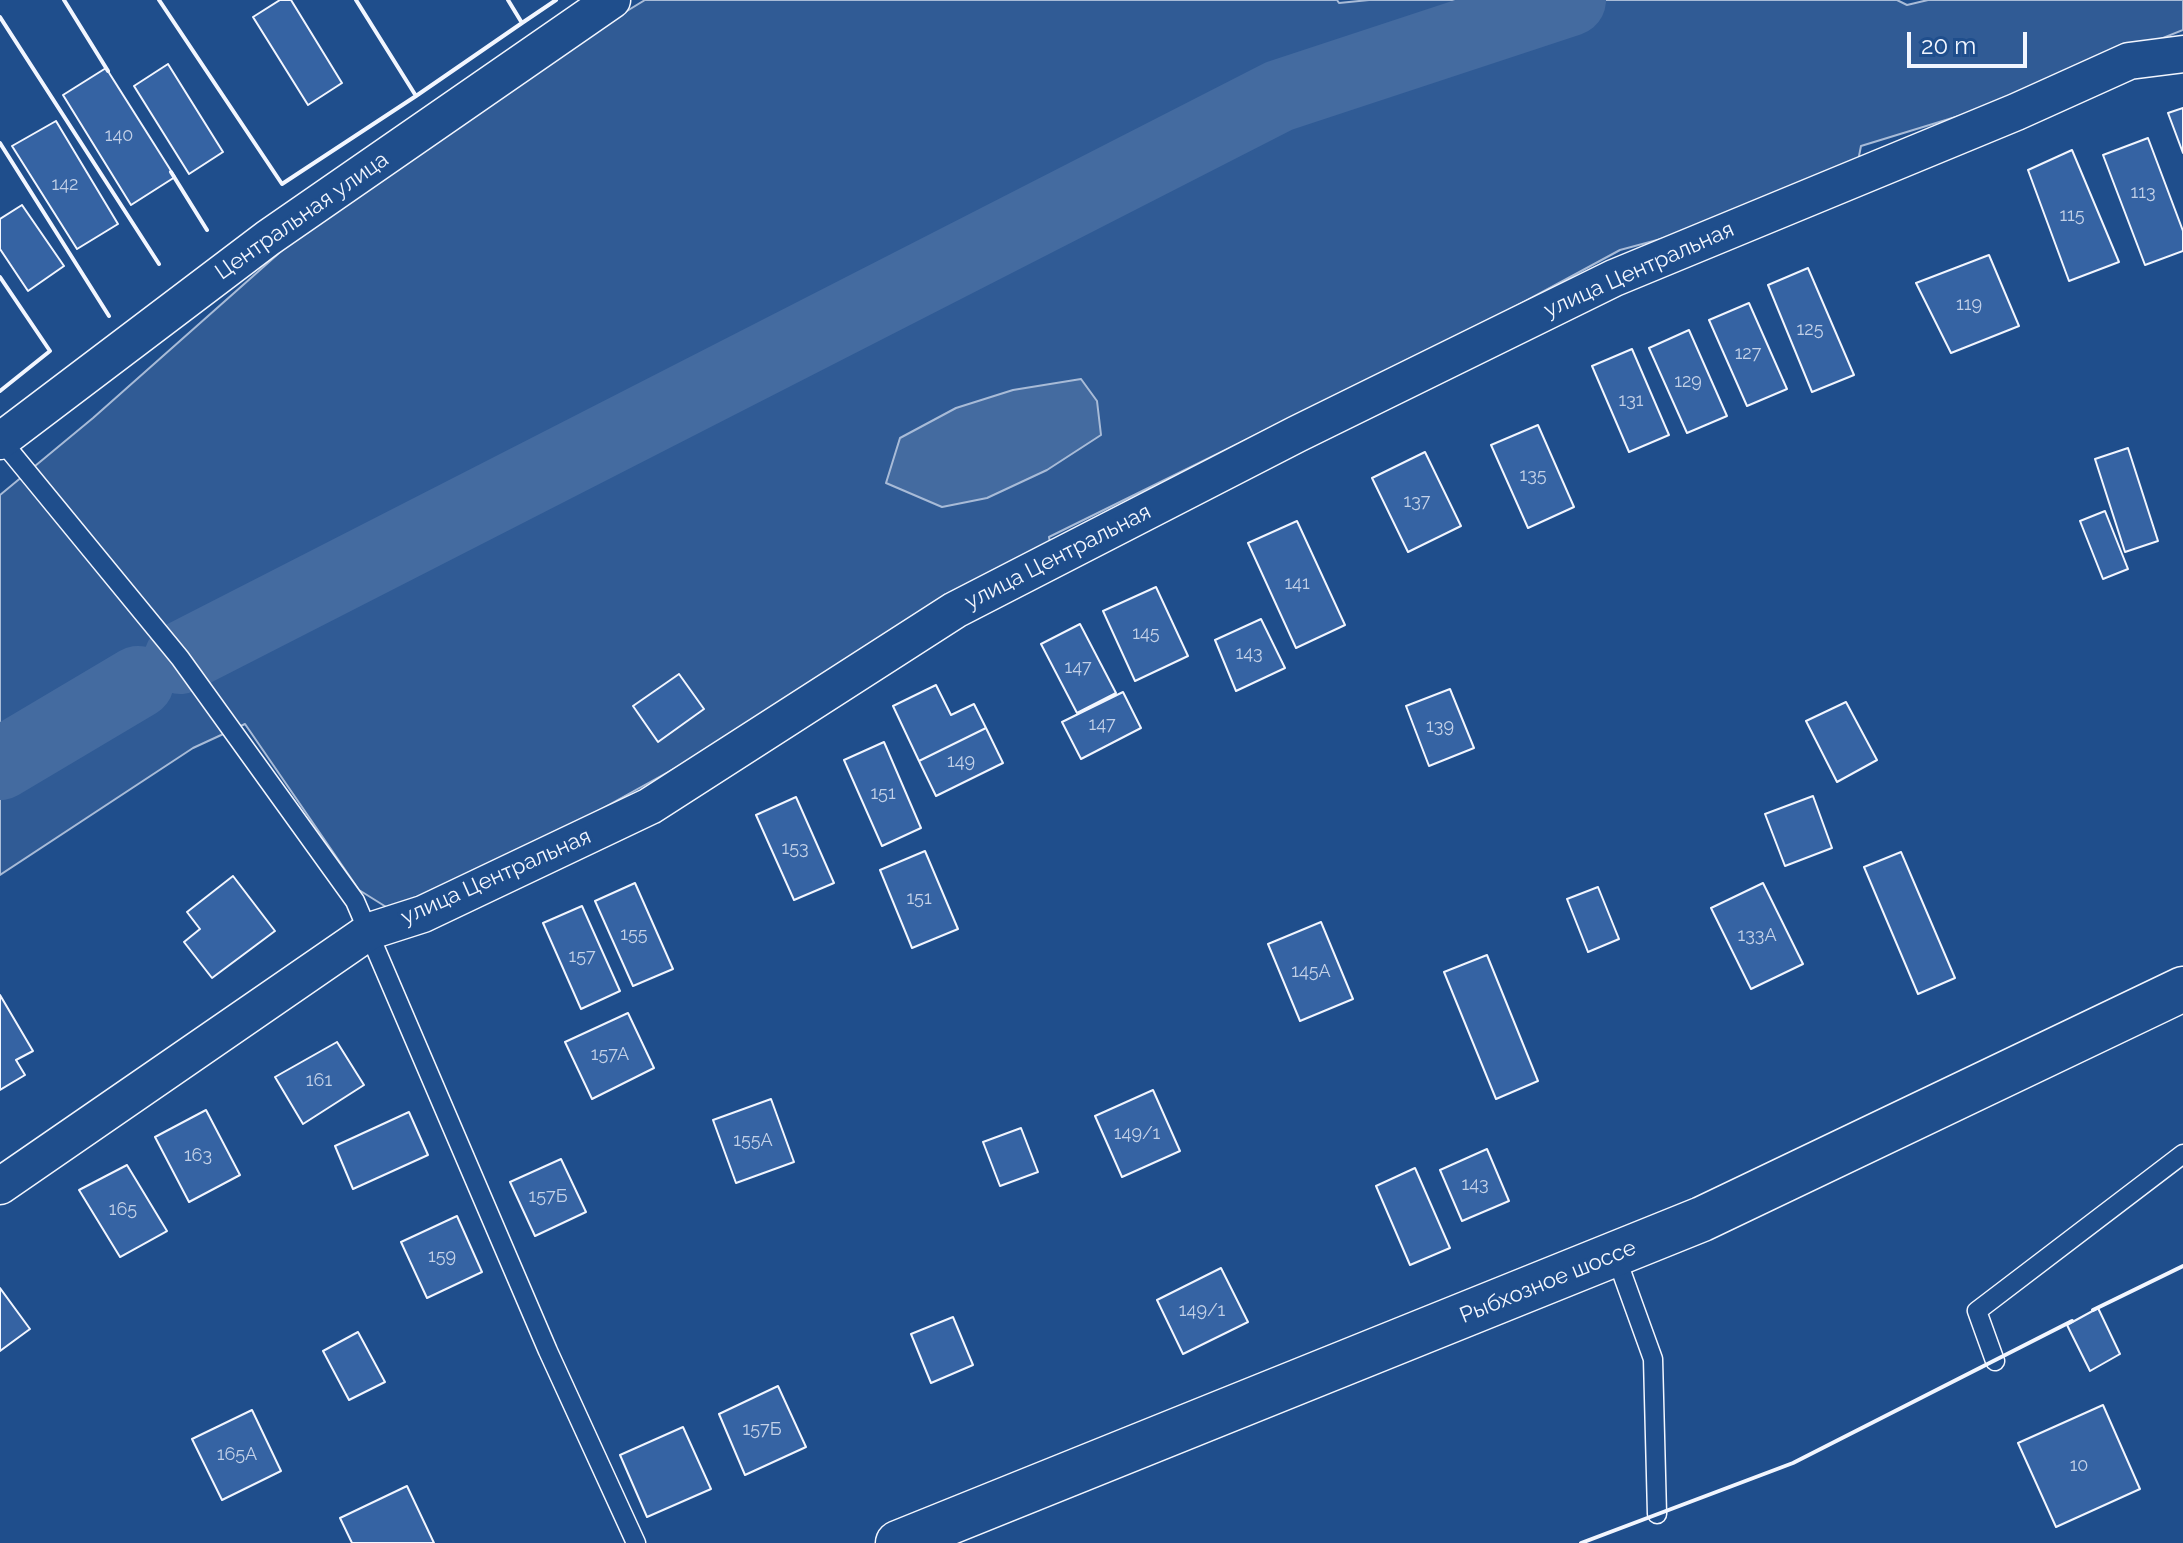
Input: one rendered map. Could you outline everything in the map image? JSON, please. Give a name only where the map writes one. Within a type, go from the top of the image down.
[{"type":"main road","name":"Рыбхозное шоссе","points":[[898,1543],[1716,1213],[2183,989]]},
{"type":"street","name":"Центральная улица","points":[[0,440],[41,406],[268,238],[612,0]]},
{"type":"street","name":"улица Центральная","points":[[0,1186],[370,931],[423,914],[650,806],[955,610],[1297,434],[1614,278],[2129,61],[2183,54]]},
{"type":"lane","points":[[0,440],[180,658],[355,901],[479,1192],[636,1543]]},
{"type":"lane","points":[[1995,1361],[1977,1311],[2183,1154]]},
{"type":"lane","points":[[1615,1254],[1653,1359],[1657,1514]]},
{"type":"shaded area","points":[[645,0],[1337,0],[1339,3],[1369,0],[1897,0],[1907,5],[1928,0],[2183,0],[2183,30],[1998,104],[1861,146],[1857,166],[1698,229],[1620,250],[1511,309],[1049,537],[1051,549],[753,725],[578,822],[391,910],[359,890],[245,724],[193,748],[0,875],[0,495],[93,418],[322,215],[545,61]]},
{"type":"shaded area","points":[[1081,379],[1097,401],[1101,435],[1047,470],[987,498],[942,507],[886,483],[900,438],[956,408],[1013,390]]},
{"type":"building","points":[[280,0],[291,0],[342,83],[308,105],[253,17]]},
{"type":"building","points":[[168,64],[223,152],[189,174],[134,86]]},
{"type":"building","points":[[106,68],[175,177],[131,205],[63,95]]},
{"type":"building","points":[[2183,108],[2183,153],[2168,113]]},
{"type":"building","points":[[56,121],[118,224],[77,249],[12,146]]},
{"type":"building","points":[[2148,138],[2183,231],[2183,251],[2145,265],[2103,155]]},
{"type":"building","points":[[2072,150],[2119,262],[2069,281],[2028,170]]},
{"type":"building","points":[[22,205],[64,266],[28,291],[0,249],[0,219]]},
{"type":"building","points":[[1989,255],[2019,326],[1951,353],[1916,283]]},
{"type":"building","points":[[1808,268],[1854,375],[1812,392],[1768,285]]},
{"type":"building","points":[[1749,303],[1787,389],[1747,406],[1709,320]]},
{"type":"building","points":[[1689,330],[1727,416],[1687,433],[1649,348]]},
{"type":"building","points":[[1632,349],[1669,435],[1629,452],[1592,366]]},
{"type":"building","points":[[1538,425],[1574,507],[1528,528],[1491,445]]},
{"type":"building","points":[[2128,448],[2158,541],[2125,552],[2095,459]]},
{"type":"building","points":[[1425,452],[1461,526],[1408,552],[1372,478]]},
{"type":"building","points":[[2105,511],[2128,569],[2103,579],[2080,521]]},
{"type":"building","points":[[1297,521],[1345,625],[1296,648],[1248,543]]},
{"type":"building","points":[[1156,587],[1188,656],[1135,681],[1103,611]]},
{"type":"building","points":[[1261,619],[1285,668],[1236,691],[1215,640]]},
{"type":"building","points":[[1080,624],[1116,693],[1077,713],[1041,644]]},
{"type":"building","points":[[679,674],[704,709],[658,742],[633,706]]},
{"type":"building","points":[[936,685],[951,715],[974,704],[986,728],[919,761],[893,706]]},
{"type":"building","points":[[1450,689],[1474,748],[1429,766],[1406,706]]},
{"type":"building","points":[[1123,692],[1141,728],[1081,759],[1062,722]]},
{"type":"building","points":[[1846,702],[1877,760],[1837,782],[1806,721]]},
{"type":"building","points":[[986,728],[1003,763],[936,796],[919,761]]},
{"type":"building","points":[[884,742],[921,828],[882,846],[844,760]]},
{"type":"building","points":[[1813,796],[1832,848],[1785,866],[1765,814]]},
{"type":"building","points":[[796,797],[834,883],[794,900],[756,815]]},
{"type":"building","points":[[925,851],[958,929],[912,948],[880,870]]},
{"type":"building","points":[[1901,852],[1955,978],[1918,994],[1864,867]]},
{"type":"building","points":[[233,876],[275,931],[212,978],[184,942],[200,929],[187,912]]},
{"type":"building","points":[[635,883],[673,969],[633,986],[595,901]]},
{"type":"building","points":[[1763,883],[1803,964],[1751,989],[1711,908]]},
{"type":"building","points":[[1598,887],[1619,939],[1588,952],[1567,899]]},
{"type":"building","points":[[582,906],[620,991],[581,1009],[543,923]]},
{"type":"building","points":[[1321,922],[1353,999],[1300,1021],[1268,944]]},
{"type":"building","points":[[1487,955],[1538,1081],[1496,1099],[1444,972]]},
{"type":"building","points":[[0,995],[33,1051],[16,1060],[25,1075],[0,1090]]},
{"type":"building","points":[[628,1013],[654,1068],[592,1099],[565,1042]]},
{"type":"building","points":[[337,1042],[364,1085],[303,1124],[275,1077]]},
{"type":"building","points":[[1153,1090],[1180,1151],[1122,1177],[1095,1116]]},
{"type":"building","points":[[771,1099],[794,1162],[736,1183],[713,1120]]},
{"type":"building","points":[[206,1110],[240,1175],[189,1202],[155,1137]]},
{"type":"building","points":[[409,1112],[428,1155],[353,1189],[335,1146]]},
{"type":"building","points":[[1021,1128],[1038,1172],[1000,1186],[983,1142]]},
{"type":"building","points":[[1487,1149],[1509,1201],[1462,1221],[1440,1170]]},
{"type":"building","points":[[561,1159],[586,1212],[535,1236],[510,1182]]},
{"type":"building","points":[[127,1165],[167,1231],[120,1257],[79,1190]]},
{"type":"building","points":[[1415,1168],[1450,1248],[1410,1265],[1376,1186]]},
{"type":"building","points":[[457,1216],[482,1272],[427,1298],[401,1242]]},
{"type":"building","points":[[1221,1268],[1248,1322],[1183,1354],[1157,1300]]},
{"type":"building","points":[[0,1288],[30,1329],[0,1351]]},
{"type":"building","points":[[2098,1308],[2120,1354],[2090,1371],[2067,1325]]},
{"type":"building","points":[[953,1317],[973,1365],[931,1383],[911,1334]]},
{"type":"building","points":[[358,1332],[385,1382],[349,1400],[323,1351]]},
{"type":"building","points":[[778,1386],[806,1447],[745,1475],[719,1414]]},
{"type":"building","points":[[2103,1405],[2140,1489],[2056,1527],[2018,1443]]},
{"type":"building","points":[[252,1410],[281,1471],[222,1500],[192,1439]]},
{"type":"building","points":[[683,1427],[711,1489],[647,1517],[620,1455]]},
{"type":"building","points":[[407,1486],[434,1543],[352,1543],[340,1518]]},
{"type":"waterway","points":[[180,658],[1279,96],[1570,0]]},
{"type":"waterway","points":[[0,764],[138,682]]},
{"type":"wall","points":[[64,0],[108,71]]},
{"type":"wall","points":[[159,0],[282,184],[416,96]]},
{"type":"wall","points":[[356,0],[416,96],[522,23]]},
{"type":"wall","points":[[508,0],[522,23],[556,0]]},
{"type":"wall","points":[[0,17],[159,264]]},
{"type":"wall","points":[[0,143],[109,316]]},
{"type":"wall","points":[[171,172],[207,230]]},
{"type":"wall","points":[[0,277],[50,351],[0,391]]},
{"type":"wall","points":[[2093,1310],[2183,1266]]},
{"type":"wall","points":[[1581,1543],[1793,1463],[2072,1321]]}]
